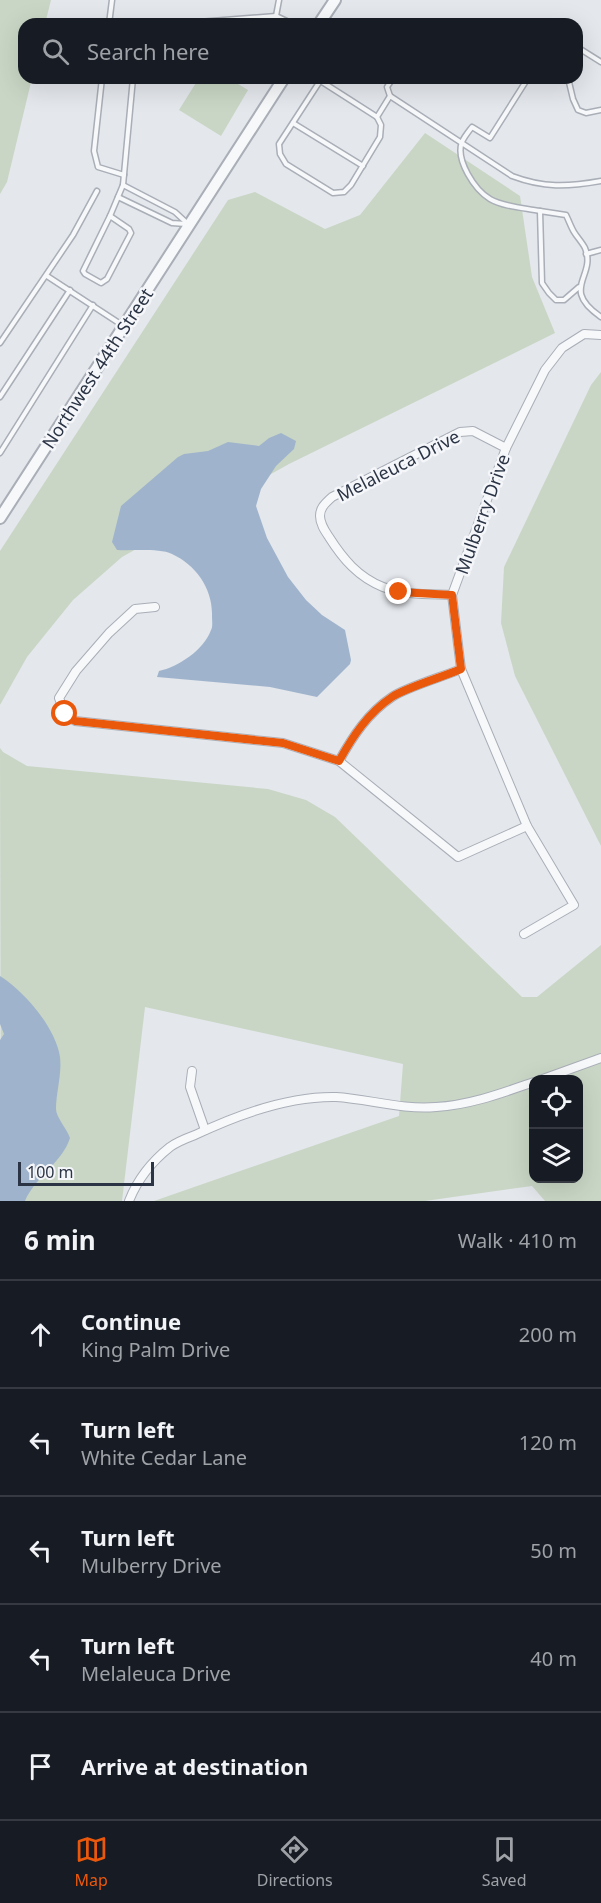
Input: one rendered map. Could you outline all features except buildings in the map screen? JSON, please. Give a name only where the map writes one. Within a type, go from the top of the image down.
[{"type":"street","points":[[324,18],[335,0]]},
{"type":"street","name":"Northwest 44th Street","points":[[2,512],[280,84]]},
{"type":"street","name":"Mulberry Drive","points":[[524,934],[574,905],[527,826],[461,669],[452,595],[506,448],[545,370],[562,348],[584,334],[601,334]]},
{"type":"street","name":"Melaleuca Drive","points":[[452,595],[399,592],[381,587],[362,576],[342,557],[322,527],[320,516],[323,506],[332,497],[460,432],[473,431],[506,448]]},
{"type":"street","points":[[155,607],[135,609],[109,633],[76,671],[60,698],[65,714],[75,721],[283,743],[339,761],[458,857],[527,826]]},
{"type":"street","points":[[339,761],[348,744],[369,716],[393,696],[461,669]]},
{"type":"street","points":[[554,1075],[601,1058]]},
{"type":"street","points":[[192,1071],[190,1087],[205,1130]]},
{"type":"street","points":[[129,1201],[136,1185],[151,1164],[173,1145],[251,1113],[298,1100],[336,1097],[395,1106],[436,1107],[487,1098],[529,1084]]},
{"type":"lane","points":[[110,18],[112,0]]},
{"type":"lane","points":[[276,16],[279,0]]},
{"type":"lane","points":[[250,18],[276,16],[280,18]]},
{"type":"lane","points":[[583,50],[601,62]]},
{"type":"lane","points":[[101,84],[94,151],[98,167],[124,175]]},
{"type":"lane","points":[[110,216],[129,229],[130,233],[107,279],[101,283],[83,271],[123,185],[132,84]]},
{"type":"lane","points":[[315,84],[279,144],[280,154],[286,164],[333,193],[344,192],[351,185],[380,137],[381,125],[377,117],[326,84]]},
{"type":"lane","points":[[389,84],[387,87],[390,96],[512,176],[529,182],[571,186],[601,181]]},
{"type":"lane","points":[[524,84],[490,138],[472,127],[461,142],[461,154],[473,183],[491,200],[566,215],[573,231],[585,248],[588,262],[579,287],[564,300],[556,300],[542,283],[540,211]]},
{"type":"lane","points":[[570,84],[578,110],[586,113],[601,110]]},
{"type":"lane","points":[[377,117],[390,96]]},
{"type":"lane","points":[[293,123],[363,166]]},
{"type":"lane","points":[[123,185],[175,212],[189,224]]},
{"type":"lane","points":[[0,343],[74,235],[98,190]]},
{"type":"lane","points":[[118,197],[172,223],[189,224]]},
{"type":"lane","points":[[586,254],[601,250]]},
{"type":"lane","points":[[47,276],[124,326]]},
{"type":"lane","points":[[579,287],[581,297],[587,306],[601,317]]},
{"type":"lane","points":[[0,397],[70,290]]},
{"type":"lane","points":[[0,453],[93,305]]},
{"type":"green space","points":[[0,0],[51,0],[46,18],[18,18],[18,84],[31,84],[7,182],[0,194]]},
{"type":"green space","points":[[195,84],[238,84],[248,90],[221,136],[179,110]]},
{"type":"green space","points":[[425,133],[520,196],[532,277],[555,333],[289,464],[122,557],[73,600],[27,657],[0,705],[0,551],[228,200],[255,192],[325,229],[360,215]]},
{"type":"green space","points":[[601,372],[601,846],[515,676],[501,623],[504,567],[591,385]]},
{"type":"green space","points":[[0,748],[27,766],[268,789],[306,800],[335,817],[522,997],[537,997],[601,945],[601,1201],[545,1201],[532,1186],[425,1201],[154,1201],[399,1116],[403,1064],[145,1007],[122,1201],[1,1201]]},
{"type":"water","points":[[281,433],[296,441],[294,449],[276,466],[261,489],[256,506],[267,538],[288,577],[306,600],[322,615],[345,630],[350,664],[317,697],[270,687],[157,677],[159,671],[174,666],[190,656],[208,637],[212,629],[210,596],[195,571],[172,554],[153,550],[117,550],[112,542],[121,506],[184,454],[208,451],[228,442],[259,446],[269,438]]},
{"type":"water","points":[[0,976],[19,991],[38,1011],[52,1034],[60,1057],[56,1112],[70,1138],[61,1155],[29,1192],[25,1201],[0,1201],[0,1040],[4,1034],[0,1024]]},
{"type":"route","points":[[65,714],[75,721],[283,743],[339,761],[348,744],[369,716],[393,696],[461,669],[452,595],[399,592]]}]
